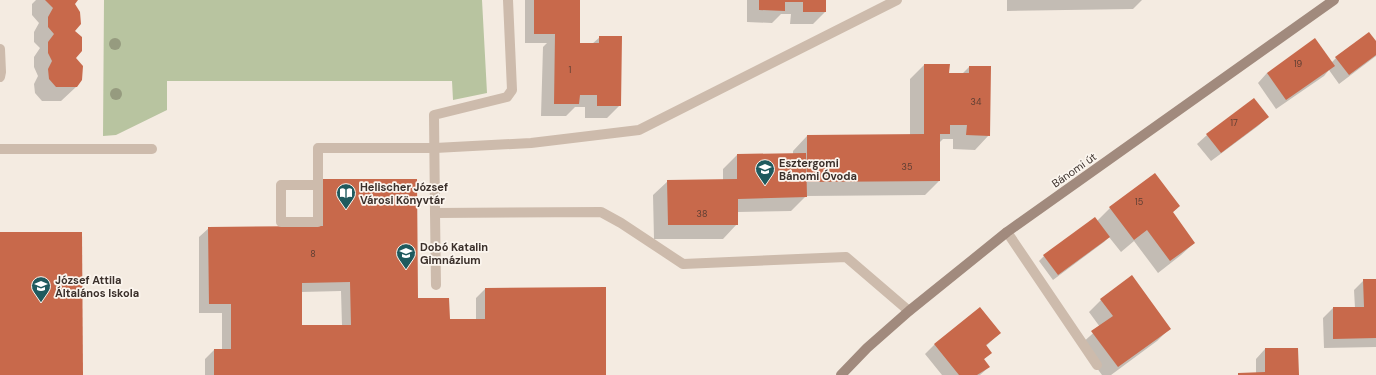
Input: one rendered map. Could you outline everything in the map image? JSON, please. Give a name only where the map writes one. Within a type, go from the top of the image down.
[{"type":"main road","name":"Bánomi út","points":[[841,375],[866,348],[909,311],[1007,232],[1334,0]]},
{"type":"street","points":[[436,285],[434,115],[507,97],[512,90],[508,0]]},
{"type":"street","points":[[318,185],[281,185],[281,222],[318,222],[318,185],[318,148],[435,148],[532,143],[639,130],[897,0]]},
{"type":"street","points":[[0,49],[0,77]]},
{"type":"street","points":[[0,149],[152,149]]},
{"type":"street","points":[[435,213],[601,212],[683,264],[846,257],[909,311]]},
{"type":"street","points":[[1007,232],[1096,366]]},
{"type":"green space","points":[[104,0],[482,0],[487,93],[453,100],[452,81],[167,81],[167,110],[116,135],[103,136]]},
{"type":"building","points":[[45,0],[78,0],[75,4],[80,12],[81,24],[75,31],[82,37],[82,51],[76,58],[83,66],[82,80],[77,87],[56,87],[49,79],[48,69],[52,61],[48,53],[48,42],[54,34],[48,27],[48,17],[53,8]]},
{"type":"building","points":[[534,0],[580,0],[580,43],[599,43],[599,36],[622,36],[621,106],[597,106],[597,95],[580,95],[579,104],[554,104],[555,34],[534,34]]},
{"type":"building","points":[[759,0],[826,0],[826,12],[803,12],[803,2],[785,2],[785,11],[759,10]]},
{"type":"building","points":[[1369,32],[1376,41],[1376,55],[1349,75],[1335,57]]},
{"type":"building","points":[[1315,38],[1335,66],[1286,100],[1267,73]]},
{"type":"building","points":[[924,64],[950,64],[949,73],[969,73],[969,66],[991,66],[990,136],[966,135],[967,125],[950,125],[950,134],[940,134],[940,181],[807,182],[807,135],[924,134]]},
{"type":"building","points":[[1254,98],[1269,117],[1221,153],[1206,134]]},
{"type":"building","points":[[806,153],[807,197],[738,199],[738,225],[668,225],[667,180],[737,179],[737,154]]},
{"type":"building","points":[[1155,173],[1180,206],[1173,212],[1195,243],[1170,261],[1147,230],[1134,240],[1109,207]]},
{"type":"building","points":[[323,179],[417,179],[418,298],[449,298],[450,319],[485,319],[485,288],[606,287],[606,375],[214,375],[214,349],[231,349],[231,304],[209,304],[208,227],[323,226]],"holes":[[[350,282],[351,325],[302,325],[302,283]]]},
{"type":"building","points":[[1095,217],[1110,237],[1058,275],[1043,255]]},
{"type":"building","name":"József Attila Általános Iskola","points":[[0,232],[82,232],[83,375],[0,375]]},
{"type":"building","points":[[1132,275],[1171,329],[1118,367],[1091,331],[1113,316],[1100,299]]},
{"type":"building","points":[[1363,279],[1376,279],[1376,338],[1333,339],[1333,307],[1364,307]]},
{"type":"building","points":[[980,307],[1001,333],[986,345],[992,353],[984,359],[990,367],[977,375],[959,375],[934,344]]},
{"type":"building","points":[[1265,348],[1298,348],[1299,375],[1238,375],[1238,373],[1265,372]]},
{"type":"place","name":"Esztergomi Bánomi Óvoda","points":[[765,186]]},
{"type":"place","name":"Helischer József Városi Könyvtár","points":[[346,210]]},
{"type":"place","name":"Dobó Katalin Gimnázium","points":[[406,270]]},
{"type":"place","name":"József Attila Általános Iskola","points":[[41,303]]}]
